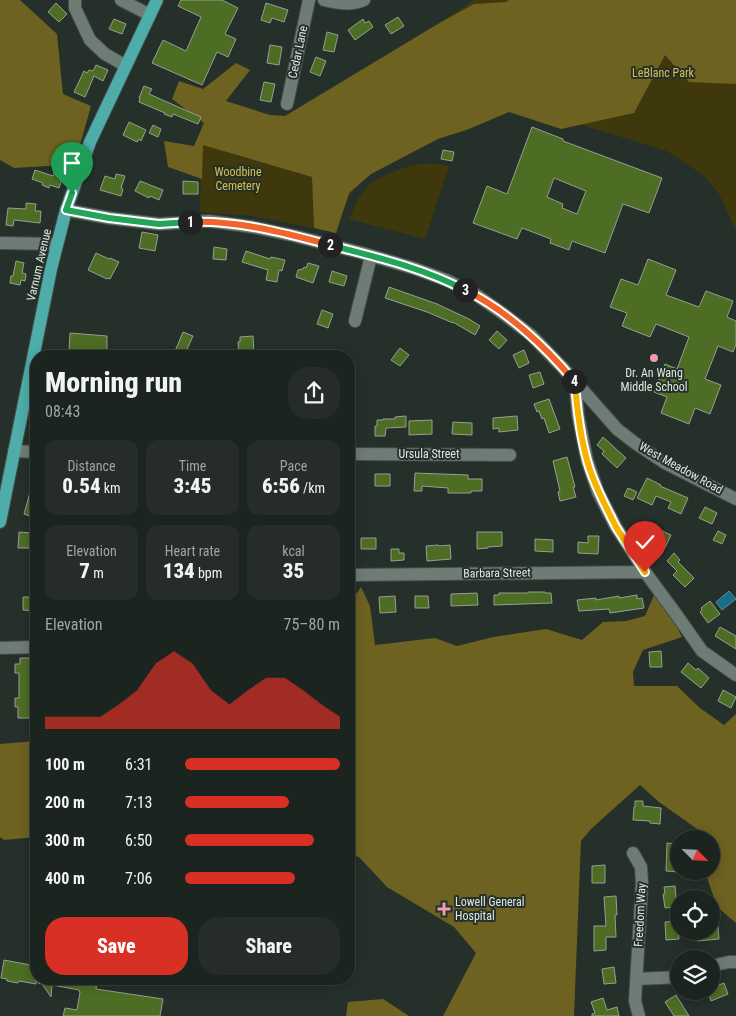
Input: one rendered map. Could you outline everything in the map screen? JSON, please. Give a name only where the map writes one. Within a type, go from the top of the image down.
[{"type":"main road","name":"Varnum Avenue","points":[[35,350],[66,210],[90,142],[157,0]]},
{"type":"main road","name":"Varnum Avenue","points":[[0,522],[30,374]]},
{"type":"street","points":[[75,0],[75,8],[90,40],[105,54],[126,66]]},
{"type":"street","points":[[121,0],[150,16]]},
{"type":"street","name":"Cedar Lane","points":[[288,104],[309,0]]},
{"type":"street","points":[[324,0],[342,4],[364,0]]},
{"type":"street","name":"West Meadow Road","points":[[66,210],[109,218],[159,224],[209,221],[253,227],[371,256],[444,279],[475,294],[531,335],[617,429],[635,443],[665,463],[736,499]]},
{"type":"street","points":[[0,243],[57,244]]},
{"type":"street","points":[[355,321],[371,256]]},
{"type":"street","points":[[575,383],[578,415],[587,460],[595,484],[616,527],[645,572],[702,651],[736,675]]},
{"type":"street","points":[[14,451],[30,452]]},
{"type":"street","name":"Ursula Street","points":[[355,454],[510,455]]},
{"type":"street","name":"Barbara Street","points":[[355,575],[645,572]]},
{"type":"street","points":[[0,648],[30,647]]},
{"type":"street","name":"Freedom Way","points":[[633,853],[641,867],[642,883],[635,1001],[639,1016]]},
{"type":"street","points":[[720,964],[736,962]]},
{"type":"street","points":[[637,979],[670,978]]},
{"type":"green space","name":"LeBlanc Park","points":[[474,0],[736,0],[736,230],[718,192],[703,175],[667,151],[514,105],[383,152],[348,198],[336,233],[332,162],[436,25]]},
{"type":"green space","name":"Woodbine Cemetery","points":[[202,119],[312,177],[314,228],[252,216],[200,212]]},
{"type":"green space","points":[[432,163],[449,166],[425,239],[349,219],[358,198],[371,183],[385,175],[412,165]]},
{"type":"shaded area","points":[[0,0],[20,0],[57,34],[63,94],[91,106],[80,145],[64,165],[14,168],[0,160]]},
{"type":"shaded area","name":"LeBlanc Park","points":[[509,0],[736,0],[736,84],[689,82],[665,55],[634,113],[561,129],[509,112],[469,129],[438,139],[371,174],[349,193],[336,233],[314,228],[312,177],[203,145],[202,179],[168,167],[164,141],[194,146],[204,123],[172,99],[179,81],[203,89],[236,63],[250,70],[226,101],[270,115],[285,116],[474,4],[506,2]]},
{"type":"shaded area","points":[[361,587],[370,606],[375,645],[435,638],[457,646],[493,637],[546,629],[582,640],[603,622],[626,621],[645,616],[657,588],[682,637],[643,650],[633,672],[634,686],[677,686],[700,708],[724,725],[736,714],[736,923],[720,910],[720,890],[711,890],[708,880],[720,880],[720,830],[699,830],[659,802],[640,785],[591,829],[581,841],[574,1016],[443,1016],[476,953],[454,927],[387,887],[360,858],[355,855],[355,596]]},
{"type":"shaded area","points":[[30,742],[30,838],[4,840],[0,837],[0,744]]},
{"type":"shaded area","points":[[383,999],[409,1016],[346,1016],[348,1002]]},
{"type":"water","points":[[729,591],[736,599],[722,610],[716,602]]},
{"type":"building","points":[[181,0],[222,0],[238,8],[225,34],[236,39],[228,57],[217,52],[202,85],[152,63],[163,40],[186,51],[201,17],[178,6]]},
{"type":"building","points":[[56,3],[67,14],[59,22],[48,12]]},
{"type":"building","points":[[266,3],[288,10],[284,22],[272,18],[270,23],[261,20]]},
{"type":"building","points":[[398,17],[404,26],[391,34],[385,25]]},
{"type":"building","points":[[114,19],[126,24],[122,34],[109,29]]},
{"type":"building","points":[[363,19],[365,23],[369,21],[373,27],[355,40],[348,30]]},
{"type":"building","points":[[327,32],[338,35],[334,52],[323,50]]},
{"type":"building","points":[[270,45],[282,47],[279,65],[267,63]]},
{"type":"building","points":[[316,57],[326,61],[320,76],[310,72]]},
{"type":"building","points":[[96,65],[108,70],[103,81],[94,76],[85,97],[74,92],[84,71],[87,73],[89,70],[93,71]]},
{"type":"building","points":[[264,82],[275,84],[271,102],[260,100]]},
{"type":"building","points":[[144,86],[152,89],[149,94],[201,117],[198,124],[173,114],[172,117],[139,102]]},
{"type":"building","points":[[129,122],[146,130],[141,141],[139,139],[137,142],[123,135]]},
{"type":"building","points":[[153,125],[161,129],[158,137],[149,133]]},
{"type":"building","points":[[532,127],[563,139],[563,141],[662,178],[649,213],[623,204],[605,253],[572,241],[569,250],[550,243],[551,239],[522,228],[517,239],[473,223],[487,186],[507,194]],"holes":[[[554,178],[586,191],[577,214],[562,208],[563,204],[547,197]]]},
{"type":"building","points":[[443,150],[454,152],[452,161],[441,159]]},
{"type":"building","points":[[35,170],[53,176],[55,170],[64,173],[59,188],[50,185],[49,188],[42,185],[43,183],[32,179]]},
{"type":"building","points":[[116,174],[125,176],[121,188],[123,189],[121,196],[100,190],[105,176],[115,179]]},
{"type":"building","points":[[140,181],[163,190],[159,200],[150,196],[149,198],[135,191]]},
{"type":"building","points":[[183,181],[198,182],[198,194],[183,194]]},
{"type":"building","points":[[26,203],[36,204],[35,211],[41,211],[40,223],[14,220],[13,226],[6,225],[8,208],[26,209]]},
{"type":"building","points":[[142,232],[158,235],[155,251],[139,248]]},
{"type":"building","points":[[214,247],[227,249],[226,260],[213,259]]},
{"type":"building","points":[[246,251],[270,259],[271,257],[285,260],[282,271],[279,270],[277,282],[266,280],[268,270],[242,262]]},
{"type":"building","points":[[96,253],[119,262],[110,279],[88,270]]},
{"type":"building","points":[[648,259],[676,270],[666,295],[699,307],[706,291],[733,301],[727,317],[736,321],[736,344],[733,352],[718,346],[705,379],[721,385],[710,414],[695,408],[689,424],[661,413],[667,397],[654,392],[665,364],[677,369],[689,337],[656,324],[650,337],[622,326],[627,313],[610,307],[621,279],[638,285]]},
{"type":"building","points":[[16,261],[24,263],[22,273],[26,274],[25,281],[21,280],[20,285],[10,283]]},
{"type":"building","points":[[308,263],[319,266],[313,283],[296,277],[298,270],[306,268]]},
{"type":"building","points":[[332,271],[347,276],[344,286],[329,282]]},
{"type":"building","points":[[389,287],[437,304],[480,326],[475,335],[453,322],[385,298]]},
{"type":"building","points":[[322,310],[333,314],[328,328],[317,324]]},
{"type":"building","points":[[497,331],[507,340],[499,349],[489,340]]},
{"type":"building","points":[[183,332],[193,336],[187,350],[176,350]]},
{"type":"building","points":[[70,333],[107,336],[107,350],[69,350]]},
{"type":"building","points":[[253,336],[254,350],[239,350],[240,337]]},
{"type":"building","points":[[400,348],[409,355],[400,366],[391,360]]},
{"type":"building","points":[[524,350],[529,363],[519,368],[513,355]]},
{"type":"building","points":[[540,372],[544,384],[533,388],[529,375]]},
{"type":"building","points":[[549,399],[560,429],[549,433],[544,418],[542,419],[539,411],[537,412],[534,404]]},
{"type":"building","points":[[406,416],[406,427],[386,428],[385,436],[375,436],[377,420]]},
{"type":"building","points":[[517,416],[518,430],[499,432],[499,428],[493,429],[493,418]]},
{"type":"building","points":[[432,420],[432,434],[409,435],[409,421]]},
{"type":"building","points":[[453,422],[472,423],[472,435],[452,434]]},
{"type":"building","points":[[603,437],[626,458],[617,468],[602,454],[604,451],[597,445]]},
{"type":"building","points":[[567,457],[576,497],[560,501],[558,492],[560,491],[553,461]]},
{"type":"building","points":[[415,473],[468,475],[468,479],[482,479],[482,491],[448,493],[448,488],[422,486],[422,491],[414,491]]},
{"type":"building","points":[[375,474],[390,474],[390,486],[375,486]]},
{"type":"building","points":[[647,478],[688,498],[681,514],[668,508],[671,502],[656,496],[652,505],[637,498]]},
{"type":"building","points":[[628,488],[637,492],[633,500],[624,496]]},
{"type":"building","points":[[30,492],[30,516],[24,514]]},
{"type":"building","points":[[705,507],[717,513],[712,524],[699,518]]},
{"type":"building","points":[[658,529],[671,535],[665,548],[652,542]]},
{"type":"building","points":[[718,531],[726,535],[722,544],[713,540]]},
{"type":"building","points":[[19,532],[30,533],[30,548],[18,548]]},
{"type":"building","points":[[477,532],[502,532],[502,546],[477,549]]},
{"type":"building","points":[[588,536],[599,536],[598,554],[578,553],[578,542],[588,543]]},
{"type":"building","points":[[361,538],[376,538],[376,549],[361,549]]},
{"type":"building","points":[[535,539],[553,540],[553,552],[535,551]]},
{"type":"building","points":[[450,545],[451,559],[427,561],[426,546]]},
{"type":"building","points":[[391,549],[399,549],[399,553],[404,553],[404,560],[391,561]]},
{"type":"building","points":[[674,553],[680,560],[678,562],[694,578],[685,587],[673,575],[677,571],[667,561]]},
{"type":"building","points":[[477,593],[478,605],[451,606],[451,594]]},
{"type":"building","points":[[499,593],[551,593],[552,603],[494,605],[494,595],[499,595]]},
{"type":"building","points":[[637,595],[637,599],[642,598],[644,608],[610,613],[609,609],[579,611],[577,600],[596,598],[596,600]]},
{"type":"building","points":[[395,596],[396,612],[380,613],[379,597]]},
{"type":"building","points":[[415,596],[428,596],[429,608],[415,608]]},
{"type":"building","points":[[23,597],[30,597],[30,611],[23,610]]},
{"type":"building","points":[[710,601],[720,614],[708,623],[700,612],[701,608]]},
{"type":"building","points":[[720,627],[736,636],[736,649],[715,636]]},
{"type":"building","points":[[661,651],[662,667],[650,667],[649,652]]},
{"type":"building","points":[[20,658],[30,658],[30,718],[18,718],[18,707],[15,707],[15,698],[19,698],[19,673],[15,673],[15,664],[20,664]]},
{"type":"building","points":[[688,663],[696,670],[698,668],[709,678],[701,688],[681,672]]},
{"type":"building","points":[[723,690],[736,697],[731,708],[718,701]]},
{"type":"building","points":[[635,801],[643,801],[643,806],[661,808],[660,824],[650,823],[650,821],[633,820]]},
{"type":"building","points":[[667,843],[670,843],[670,871],[666,871]]},
{"type":"building","points":[[605,865],[605,883],[592,883],[592,866]]},
{"type":"building","points":[[675,886],[675,890],[670,890],[670,908],[665,908],[664,887]]},
{"type":"building","points":[[616,896],[616,937],[606,937],[606,950],[594,951],[594,926],[606,926],[604,897]]},
{"type":"building","points":[[665,922],[670,922],[670,940],[666,940]]},
{"type":"building","points":[[4,960],[30,965],[30,983],[19,981],[18,983],[1,978]]},
{"type":"building","points":[[614,967],[616,983],[604,984],[602,969]]},
{"type":"building","points":[[724,983],[728,994],[720,997],[720,985]]},
{"type":"building","points":[[43,985],[52,985],[51,997]]},
{"type":"building","points":[[52,985],[96,985],[96,989],[163,999],[160,1016],[63,1016],[65,1008],[77,1010],[79,990]]},
{"type":"building","points":[[603,998],[607,1010],[617,1007],[619,1016],[592,1016],[595,1013],[591,1002]]},
{"type":"building","points":[[670,999],[679,1000],[689,1016],[674,1016],[665,1002]]},
{"type":"place","name":"Dr. An Wang Middle School","points":[[654,358]]},
{"type":"place","name":"Lowell General Hospital","points":[[444,909]]},
{"type":"route","points":[[72,193],[66,210],[109,218],[159,224],[209,221],[253,227],[362,253],[413,268],[446,280],[475,294],[531,335],[575,383],[578,415],[587,460],[598,492],[616,527],[645,572]]}]
